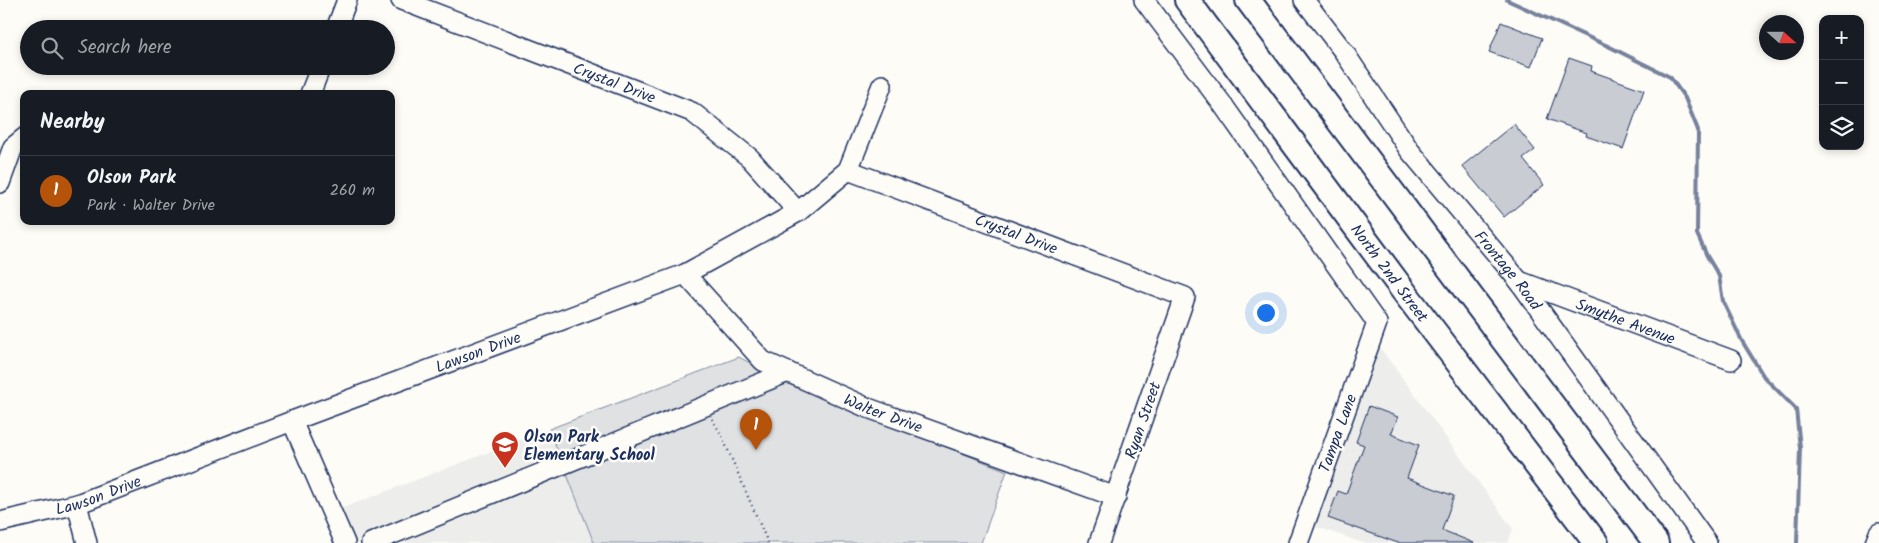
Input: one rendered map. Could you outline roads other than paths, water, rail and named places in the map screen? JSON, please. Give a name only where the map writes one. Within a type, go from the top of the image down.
[{"type":"main road","name":"North 2nd Street","points":[[1187,0],[1580,532],[1596,543]]},
{"type":"main road","points":[[1248,0],[1656,543]]},
{"type":"street","points":[[339,20],[347,0]]},
{"type":"street","name":"Crystal Drive","points":[[401,0],[692,112],[750,158],[798,212]]},
{"type":"street","name":"Tampa Lane","points":[[1144,0],[1222,105],[1377,323],[1298,543]]},
{"type":"street","name":"Frontage Road","points":[[1304,0],[1344,52],[1410,150],[1519,281],[1707,543]]},
{"type":"street","points":[[312,90],[317,75]]},
{"type":"street","name":"Lawson Drive","points":[[0,522],[77,504],[292,421],[685,274],[798,212],[848,170],[882,85]]},
{"type":"street","points":[[0,183],[13,147],[20,141]]},
{"type":"street","name":"Crystal Drive","points":[[848,170],[1185,296]]},
{"type":"street","name":"Walter Drive","points":[[685,274],[763,361],[868,408],[1116,497]]},
{"type":"street","name":"Smythe Avenue","points":[[1519,281],[1731,360]]},
{"type":"street","name":"Ryan Street","points":[[1099,543],[1185,296]]},
{"type":"street","points":[[371,543],[403,537],[701,407],[788,372]]},
{"type":"street","points":[[292,421],[345,543]]},
{"type":"street","points":[[77,504],[87,543]]},
{"type":"street","points":[[1875,543],[1879,533]]},
{"type":"waterway","points":[[1507,0],[1670,77],[1685,98],[1698,130],[1697,234],[1719,276],[1723,301],[1742,341],[1764,377],[1796,409],[1800,448],[1797,543]]},
{"type":"place","name":"Olson Park","points":[[756,450]]},
{"type":"place","name":"Olson Park Elementary School","points":[[505,469]]}]
